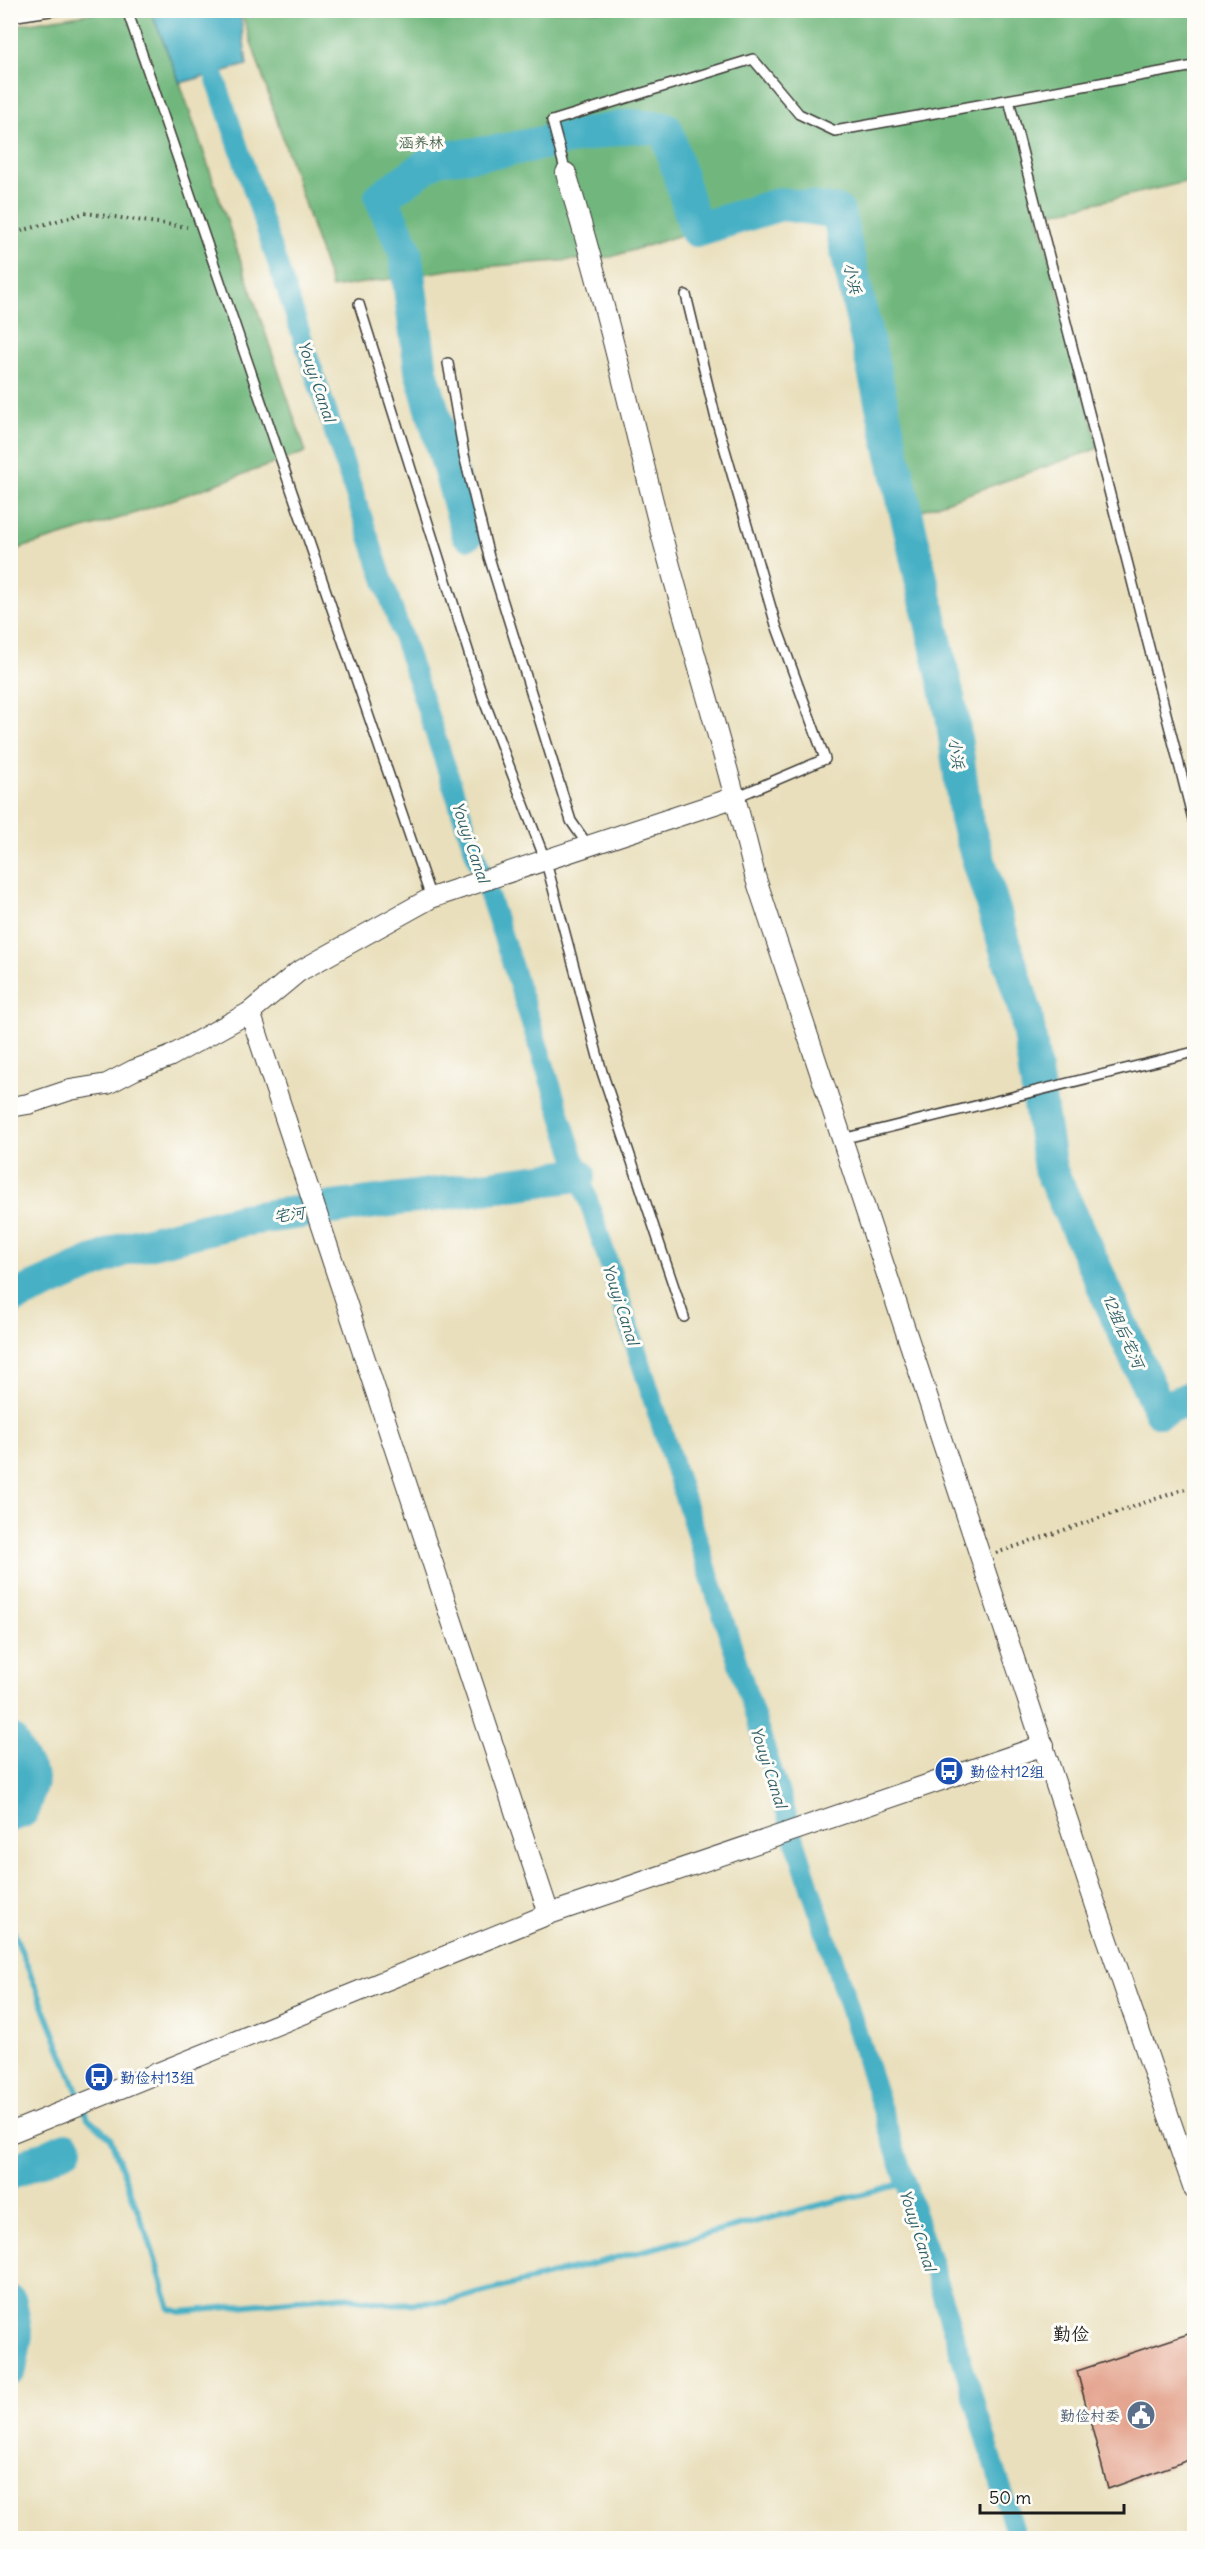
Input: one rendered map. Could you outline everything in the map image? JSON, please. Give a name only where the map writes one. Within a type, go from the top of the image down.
[{"type":"street","points":[[566,173],[596,271],[660,527],[736,797],[755,876],[981,1558],[1194,2189]]},
{"type":"street","points":[[10,1107],[28,1104],[70,1090],[107,1084],[134,1070],[170,1057],[250,1011],[298,972],[431,898],[736,797]]},
{"type":"street","points":[[250,1011],[549,1914]]},
{"type":"street","points":[[10,2133],[549,1914],[1044,1745]]},
{"type":"lane","points":[[10,17],[57,10]]},
{"type":"lane","points":[[127,10],[431,898]]},
{"type":"lane","points":[[566,173],[552,121],[753,59],[799,114],[836,131],[1194,66]]},
{"type":"lane","points":[[1009,100],[1194,823]]},
{"type":"lane","points":[[686,295],[716,419],[776,626],[825,759],[736,797]]},
{"type":"lane","points":[[359,304],[483,698],[538,863],[602,1072],[684,1317]]},
{"type":"lane","points":[[448,363],[464,455],[489,557],[571,820],[589,847]]},
{"type":"lane","points":[[842,1139],[1194,1052]]},
{"type":"path","points":[[10,234],[85,213],[202,230]]},
{"type":"path","points":[[981,1558],[1194,1486]]},
{"type":"green space","points":[[106,11],[151,11],[180,83],[306,452],[127,516],[11,551],[11,26]]},
{"type":"green space","name":"涵养林","points":[[241,11],[1194,11],[1194,180],[1039,216],[1099,448],[908,515],[838,212],[781,204],[611,257],[455,269],[332,288]]},
{"type":"water","points":[[151,11],[240,11],[247,65],[180,83]]},
{"type":"building","name":"勤俭村委","points":[[1194,2332],[1194,2458],[1108,2489],[1077,2371]]},
{"type":"waterway","name":"Youyi Canal","points":[[214,74],[508,952],[931,2261],[1017,2538]]},
{"type":"waterway","name":"小浜","points":[[468,533],[421,371],[405,251],[381,197],[436,159],[501,151],[631,126],[666,129],[696,230],[781,204],[838,212],[952,715],[966,819],[1026,1014],[1050,1169],[1160,1411],[1194,1396]]},
{"type":"waterway","name":"宅河","points":[[10,1299],[124,1249],[242,1220],[579,1175]]},
{"type":"waterway","name":"宅河","points":[[10,1740],[32,1779],[22,1811],[10,1815]]},
{"type":"waterway","points":[[10,1923],[88,2118],[110,2137],[150,2243],[170,2309],[181,2312],[337,2296],[390,2304],[445,2302],[905,2183]]},
{"type":"waterway","points":[[10,2173],[66,2148]]},
{"type":"waterway","points":[[10,2302],[16,2335],[10,2369]]},
{"type":"place","name":"勤俭村12组","points":[[949,1771]]},
{"type":"place","name":"勤俭村13组","points":[[99,2077]]},
{"type":"place","name":"勤俭村委","points":[[1141,2415]]},
{"type":"district","name":"勤俭","points":[[1071,2333]]},
{"type":"water label","name":"12组后宅河","points":[[1124,1331]]}]
